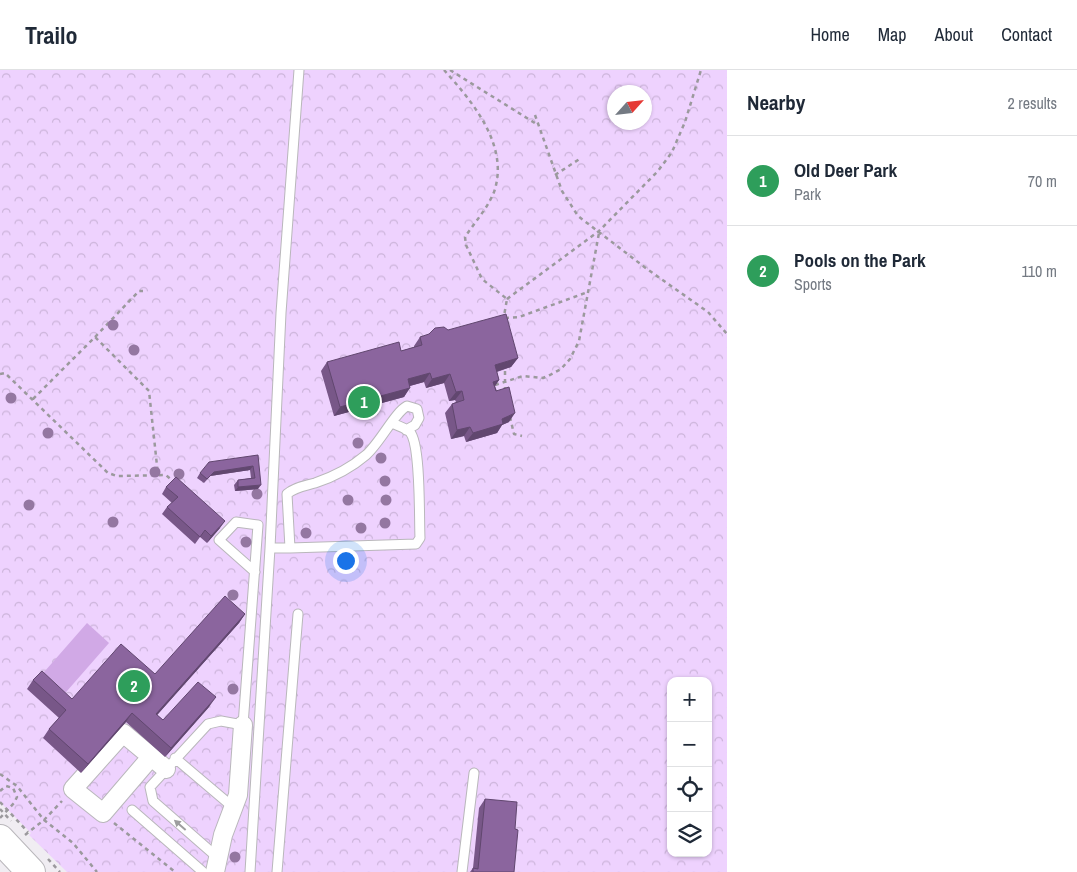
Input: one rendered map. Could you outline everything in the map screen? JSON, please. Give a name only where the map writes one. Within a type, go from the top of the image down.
[{"type":"highway","points":[[19,834],[31,872]]},
{"type":"street","points":[[216,864],[238,795],[243,725]]},
{"type":"street","points":[[151,757],[102,813],[73,789],[123,733],[151,757],[171,763]]},
{"type":"lane","points":[[250,872],[270,548],[281,313],[299,70]]},
{"type":"lane","points":[[290,548],[287,494],[292,489],[316,482],[355,463],[377,444],[401,409],[407,406],[417,409],[419,418],[415,426],[406,430]]},
{"type":"lane","points":[[270,548],[416,544],[420,538],[417,462],[414,440],[406,430],[392,424]]},
{"type":"lane","points":[[216,864],[150,797],[150,787],[208,724],[221,721],[243,725],[255,572],[258,525],[236,522],[224,528],[219,540],[255,572]]},
{"type":"lane","points":[[277,872],[298,614]]},
{"type":"lane","points":[[171,763],[234,808]]},
{"type":"lane","points":[[462,872],[474,773]]},
{"type":"lane","points":[[132,810],[203,872]]},
{"type":"path","points":[[444,70],[473,104],[491,138],[496,154],[498,168],[494,192],[465,237],[466,245],[482,279],[507,299]]},
{"type":"path","points":[[450,70],[539,126]]},
{"type":"path","points":[[504,324],[507,299],[599,231],[658,171],[672,152],[685,122],[701,70]]},
{"type":"path","points":[[535,115],[555,175],[569,205],[590,227],[599,231],[647,269],[708,312],[727,334]]},
{"type":"path","points":[[555,175],[581,158]]},
{"type":"path","points":[[495,385],[522,376],[543,378],[561,369],[570,359],[579,341],[599,231]]},
{"type":"path","points":[[33,399],[140,291],[144,291]]},
{"type":"path","points":[[504,318],[519,317],[588,292]]},
{"type":"path","points":[[95,337],[149,391],[158,475]]},
{"type":"path","points":[[505,371],[505,392]]},
{"type":"path","points":[[0,374],[5,373],[108,473],[116,476],[166,475],[180,488]]},
{"type":"path","points":[[508,410],[514,434],[522,436]]},
{"type":"path","points":[[0,774],[17,786],[44,820],[73,843],[97,872]]},
{"type":"path","points":[[0,791],[9,786],[15,790],[17,797],[17,800],[0,818]]},
{"type":"path","points":[[0,802],[19,834],[44,820]]},
{"type":"green space","points":[[0,70],[727,70],[727,872],[67,872],[29,835],[31,833],[0,802]]},
{"type":"shaded area","points":[[87,623],[109,643],[60,699],[38,679]]},
{"type":"building","points":[[506,314],[518,358],[495,365],[499,380],[493,382],[496,391],[509,387],[515,413],[502,419],[503,424],[473,433],[470,427],[457,430],[452,404],[464,400],[462,391],[456,392],[450,374],[432,379],[430,373],[408,379],[410,388],[340,407],[327,362],[399,342],[401,351],[422,345],[420,337],[429,334],[435,328],[444,327],[448,330]]},
{"type":"building","points":[[258,455],[261,485],[238,487],[238,480],[255,478],[253,466],[214,472],[207,479],[200,473],[209,462]]},
{"type":"building","points":[[176,477],[225,521],[211,536],[205,530],[200,537],[167,507],[178,497],[166,487]]},
{"type":"building","points":[[225,596],[245,614],[156,714],[163,720],[198,682],[216,697],[171,748],[132,713],[88,764],[49,729],[66,710],[33,680],[42,671],[72,699],[121,644],[155,674]]},
{"type":"building","points":[[485,799],[517,802],[515,829],[518,830],[514,872],[473,872],[473,868],[478,869]]},
{"type":"place","name":"Old Deer Park","points":[[364,402]]},
{"type":"place","name":"Pools on the Park","points":[[134,686]]}]
